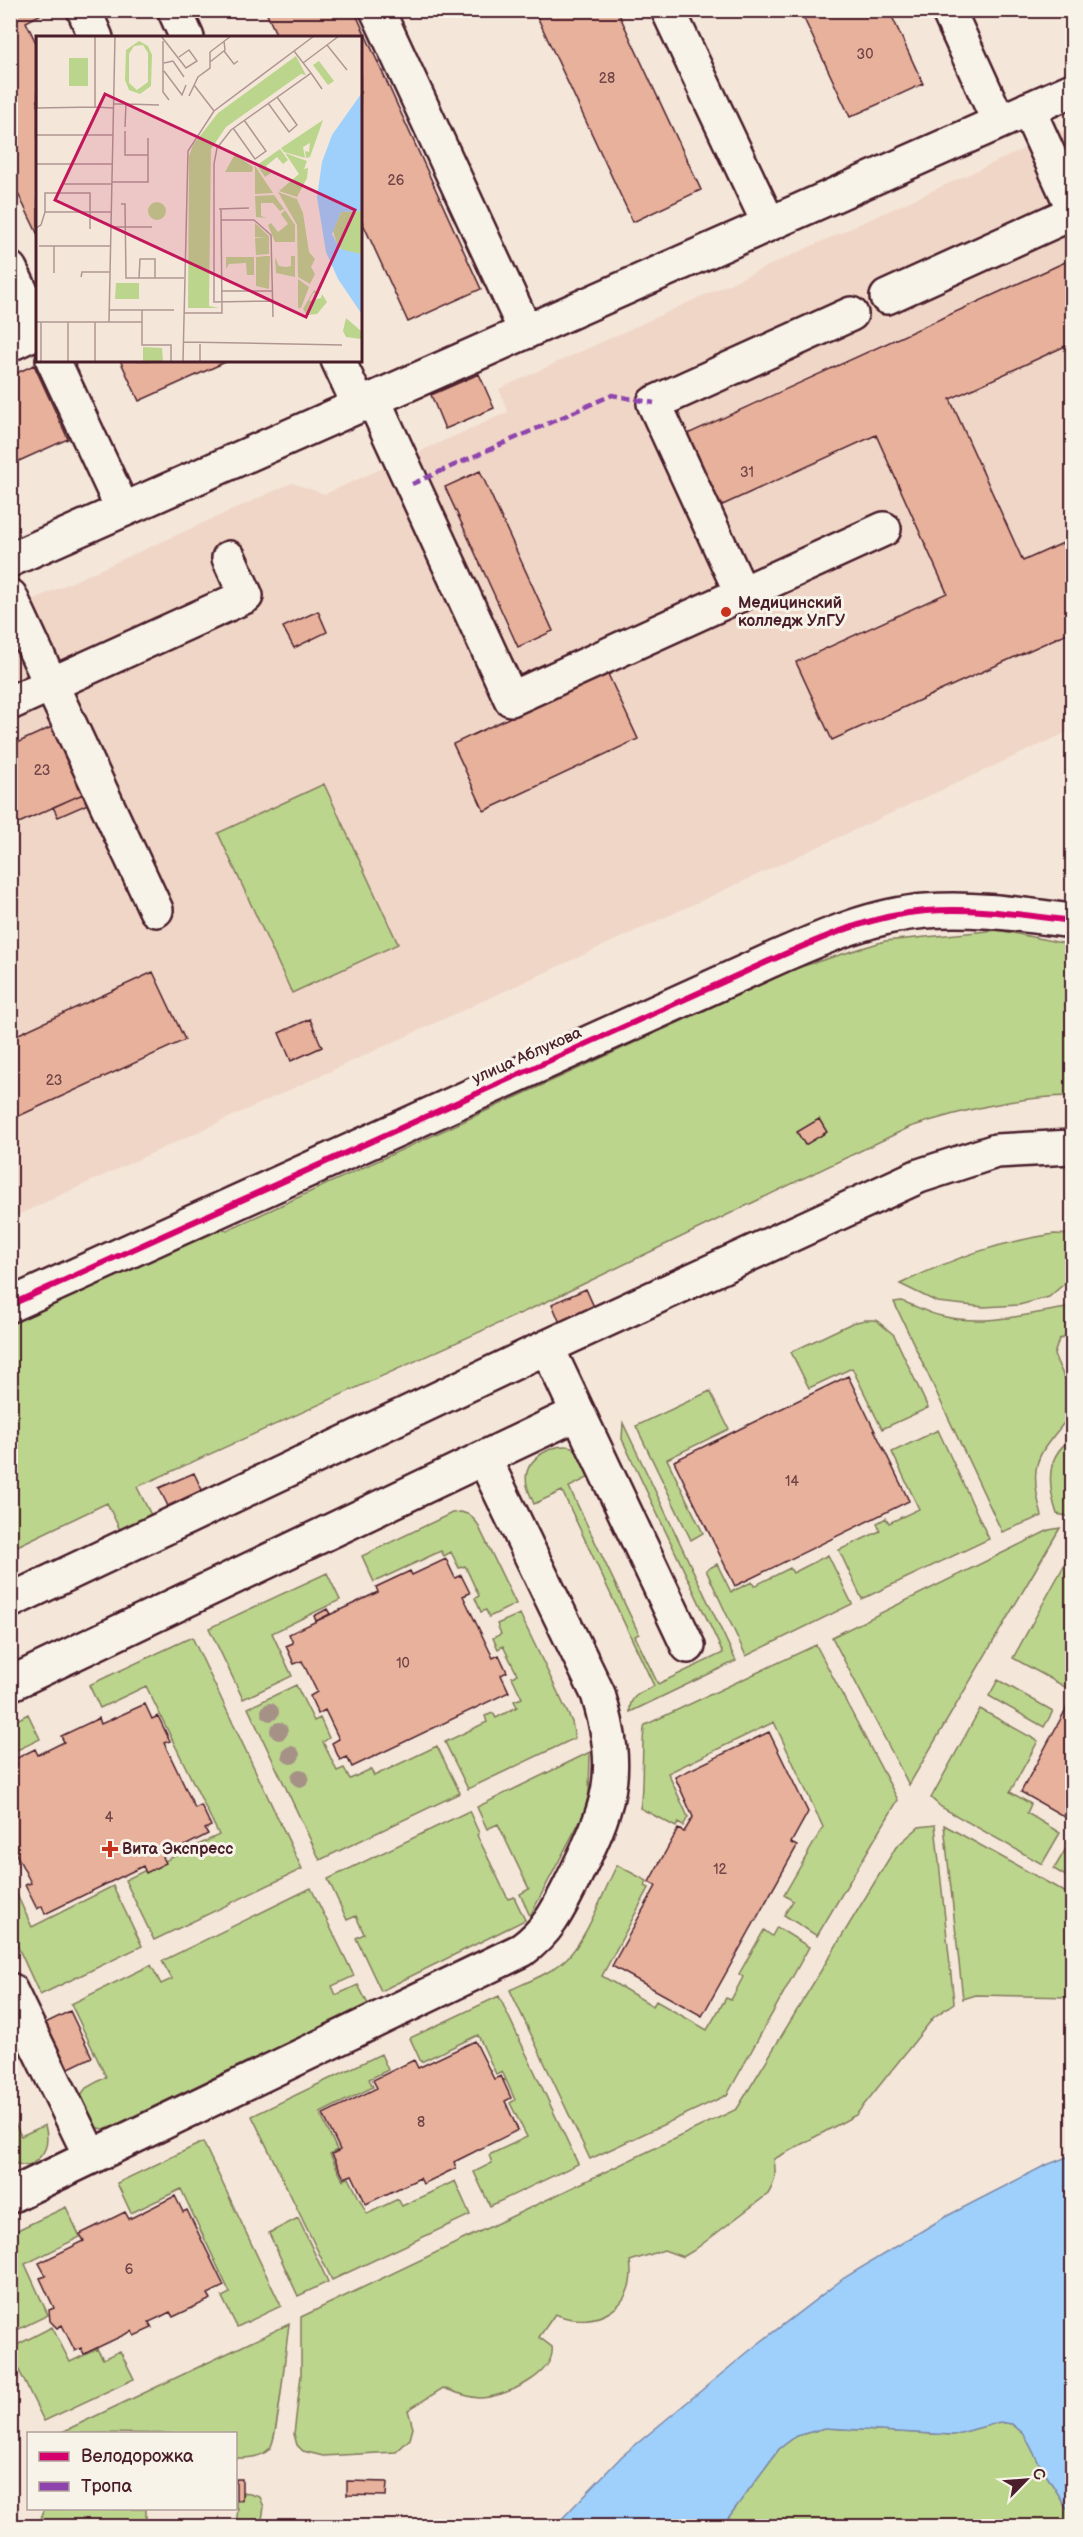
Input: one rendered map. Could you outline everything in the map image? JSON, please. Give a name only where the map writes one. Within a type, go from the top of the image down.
[{"type":"street","points":[[84,10],[95,36]]},
{"type":"street","points":[[377,10],[526,332]]},
{"type":"street","points":[[668,10],[769,224]]},
{"type":"street","points":[[948,10],[1072,206]]},
{"type":"street","points":[[175,11],[186,36]]},
{"type":"street","points":[[10,560],[1072,90]]},
{"type":"street","points":[[887,297],[1072,213]]},
{"type":"street","points":[[10,269],[36,322]]},
{"type":"street","points":[[742,594],[654,403],[851,314]]},
{"type":"street","points":[[10,344],[36,333]]},
{"type":"street","points":[[54,362],[123,510]]},
{"type":"street","points":[[339,362],[366,402],[511,699],[884,530]]},
{"type":"street","points":[[10,703],[246,596],[229,558]]},
{"type":"street","points":[[10,596],[156,910]]},
{"type":"street","name":"улица Аблукова","points":[[10,1305],[758,966],[850,927],[896,915],[950,910],[980,910],[1072,921]]},
{"type":"street","points":[[10,1601],[547,1347],[919,1176],[996,1151],[1072,1147]]},
{"type":"street","points":[[547,1347],[688,1646]]},
{"type":"street","points":[[10,1684],[578,1413]]},
{"type":"street","points":[[10,2196],[522,1950],[546,1931],[605,1809],[610,1777],[609,1730],[598,1694],[484,1458]]},
{"type":"street","points":[[10,1990],[91,2157]]},
{"type":"shaded area","name":"Медицинский колледж УлГУ","points":[[1072,127],[1072,730],[11,1218],[10,610],[292,483],[325,494],[508,412],[499,389]]},
{"type":"green space","points":[[324,784],[398,944],[292,993],[218,833]]},
{"type":"green space","points":[[998,930],[1072,945],[1072,1096],[990,1105],[910,1127],[548,1301],[137,1487],[152,1517],[121,1532],[107,1503],[11,1549],[11,1320],[215,1228],[227,1230],[797,968],[885,941]]},
{"type":"green space","points":[[1054,1234],[1072,1235],[1072,1277],[1049,1297],[1019,1305],[984,1307],[937,1302],[900,1284],[975,1253],[1013,1242]]},
{"type":"green space","points":[[901,1301],[936,1315],[973,1320],[1004,1318],[1066,1308],[1072,1310],[1072,1336],[1059,1339],[1054,1355],[1070,1390],[1072,1413],[1039,1458],[1035,1482],[1042,1516],[1002,1532],[894,1302]]},
{"type":"green space","points":[[876,1320],[894,1335],[928,1408],[882,1429],[852,1368],[809,1388],[791,1352],[852,1323]]},
{"type":"green space","points":[[710,1391],[729,1429],[667,1459],[703,1533],[691,1540],[636,1426]]},
{"type":"green space","points":[[623,1423],[736,1661],[630,1712],[634,1698],[654,1686],[562,1491],[534,1504],[526,1480],[530,1465],[535,1459],[550,1450],[566,1446],[574,1447],[584,1453],[598,1473],[569,1487],[639,1634],[635,1636],[658,1684],[723,1653],[622,1439]]},
{"type":"green space","points":[[938,1430],[989,1539],[862,1599],[839,1550],[880,1531],[877,1523],[886,1518],[889,1523],[919,1509],[892,1452]]},
{"type":"green space","points":[[1072,1439],[1072,1517],[1057,1514],[1052,1493],[1051,1472],[1057,1454]]},
{"type":"green space","points":[[461,1512],[470,1515],[477,1523],[516,1604],[489,1617],[486,1610],[481,1612],[475,1598],[479,1596],[465,1566],[459,1568],[451,1552],[444,1556],[441,1551],[374,1582],[362,1556],[452,1513]]},
{"type":"green space","points":[[1060,1528],[909,1785],[832,1637],[1049,1530]]},
{"type":"green space","points":[[1072,1551],[1072,1679],[1067,1688],[1013,1658]]},
{"type":"green space","points":[[828,1555],[852,1604],[746,1656],[706,1570],[717,1564],[731,1592],[752,1582],[754,1586],[790,1568],[793,1573]]},
{"type":"green space","points":[[327,1573],[340,1600],[272,1633],[292,1676],[243,1699],[209,1628]]},
{"type":"green space","points":[[520,1614],[572,1722],[575,1738],[468,1789],[445,1742],[487,1722],[485,1716],[493,1713],[496,1718],[517,1707],[514,1701],[522,1698],[512,1677],[517,1674],[503,1646],[498,1649],[493,1638],[501,1634],[497,1624]]},
{"type":"green space","points":[[192,1637],[302,1869],[154,1940],[125,1880],[219,1835],[146,1686],[100,1708],[89,1685]]},
{"type":"green space","points":[[816,1645],[898,1800],[817,1936],[784,1915],[793,1901],[784,1895],[823,1827],[774,1722],[668,1773],[688,1817],[683,1826],[678,1823],[676,1827],[640,1808],[645,1725]]},
{"type":"green space","points":[[998,1680],[1053,1711],[1044,1727],[989,1696]]},
{"type":"green space","points":[[296,1685],[314,1721],[320,1718],[329,1738],[323,1742],[337,1771],[344,1768],[350,1779],[371,1769],[374,1776],[437,1746],[460,1793],[320,1860],[248,1708]]},
{"type":"green space","points":[[980,1709],[1038,1741],[1010,1792],[1031,1804],[1027,1813],[1060,1833],[1042,1864],[941,1807],[931,1798]]},
{"type":"green space","points":[[28,1714],[40,1739],[11,1753],[11,1723]]},
{"type":"green space","points":[[590,1752],[589,1793],[584,1813],[530,1916],[520,1894],[529,1889],[498,1824],[487,1829],[477,1807]]},
{"type":"green space","points":[[469,1811],[479,1833],[477,1835],[508,1899],[514,1897],[525,1920],[381,1991],[356,1938],[364,1934],[356,1916],[347,1920],[328,1879]]},
{"type":"green space","points":[[935,1825],[954,2003],[934,2017],[856,2115],[774,2159],[775,2177],[768,2194],[693,2251],[683,2257],[664,2250],[630,2261],[631,2277],[627,2292],[620,2303],[610,2311],[585,2320],[570,2319],[555,2314],[539,2337],[552,2347],[551,2357],[546,2367],[526,2383],[501,2394],[479,2398],[443,2388],[408,2410],[413,2428],[410,2439],[396,2452],[323,2456],[303,2451],[297,2445],[294,2434],[301,2375],[301,2317],[737,2109],[896,1847],[919,1827]]},
{"type":"green space","points":[[944,1825],[1072,1896],[1072,1997],[976,1995],[963,1999]]},
{"type":"green space","points":[[1072,1838],[1072,1880],[1054,1869]]},
{"type":"green space","points":[[617,1865],[647,1881],[645,1886],[649,1888],[602,1976],[653,2006],[656,2001],[707,2030],[726,1998],[731,2000],[743,1977],[739,1974],[764,1930],[772,1936],[777,1927],[809,1947],[727,2095],[590,2159],[510,1990],[547,1972],[561,1963],[575,1949]]},
{"type":"green space","points":[[11,1882],[32,1927],[113,1886],[142,1946],[40,1995],[11,1932]]},
{"type":"green space","points":[[311,1888],[354,1976],[332,1986],[336,1995],[358,1985],[368,2004],[111,2130],[91,2127],[77,2100],[86,2088],[106,2077],[71,2004],[151,1965],[161,1984],[172,1979],[162,1961]]},
{"type":"green space","points":[[499,1996],[578,2164],[490,2206],[474,2172],[492,2163],[489,2155],[527,2137],[510,2103],[515,2100],[502,2071],[496,2074],[478,2035],[421,2062],[410,2038]]},
{"type":"green space","points":[[381,2054],[388,2070],[369,2079],[373,2087],[320,2113],[337,2150],[330,2154],[343,2180],[349,2178],[367,2214],[398,2199],[402,2206],[455,2181],[470,2215],[332,2280],[252,2116]]},
{"type":"green space","points":[[11,2115],[21,2136],[45,2125],[47,2143],[43,2153],[29,2166],[11,2163],[11,2142],[15,2140],[11,2131]]},
{"type":"green space","points":[[203,2142],[281,2306],[237,2327],[222,2297],[230,2293],[181,2189],[131,2213],[117,2183]]},
{"type":"green space","points":[[66,2207],[80,2237],[25,2264],[48,2315],[17,2330],[11,2316],[11,2233]]},
{"type":"green space","points":[[298,2218],[328,2282],[298,2296],[269,2233]]},
{"type":"green space","points":[[289,2324],[276,2428],[270,2448],[263,2454],[237,2458],[237,2432],[62,2432]]},
{"type":"green space","points":[[52,2327],[70,2362],[97,2349],[103,2359],[120,2351],[134,2379],[44,2421],[11,2354],[11,2348]]},
{"type":"green space","points":[[1000,2422],[1012,2424],[1024,2434],[1040,2465],[1072,2516],[1072,2526],[722,2526],[779,2449],[796,2436],[825,2428],[953,2435]]},
{"type":"green space","points":[[243,2492],[260,2497],[264,2507],[261,2526],[236,2526],[237,2501],[242,2501]]},
{"type":"green space","points":[[44,2510],[146,2510],[146,2526],[36,2526]]},
{"type":"water","points":[[1072,2155],[1072,2516],[1040,2465],[1024,2434],[1012,2424],[1000,2422],[953,2435],[825,2428],[796,2436],[779,2449],[722,2526],[555,2526],[622,2456],[754,2347],[844,2278],[945,2217],[1044,2166]]},
{"type":"building","points":[[10,10],[49,10],[26,22],[36,43],[36,231],[10,177]]},
{"type":"building","points":[[265,10],[354,10],[481,289],[408,322],[362,221],[362,36],[277,36]]},
{"type":"building","points":[[534,10],[617,10],[701,190],[633,222]]},
{"type":"building","points":[[800,10],[889,10],[923,84],[850,117]]},
{"type":"building","points":[[1072,259],[1072,343],[950,399],[1023,561],[1072,539],[1072,631],[832,740],[796,662],[947,593],[876,435],[716,508],[683,436]]},
{"type":"building","points":[[121,362],[226,362],[139,401]]},
{"type":"building","points":[[34,365],[68,439],[10,465],[10,376]]},
{"type":"building","points":[[479,374],[494,408],[445,429],[431,395]]},
{"type":"building","points":[[480,471],[553,631],[518,647],[445,487]]},
{"type":"building","points":[[318,611],[327,632],[294,648],[283,627]]},
{"type":"building","points":[[607,672],[638,739],[484,811],[453,744]]},
{"type":"building","points":[[54,726],[85,793],[10,827],[10,746]]},
{"type":"building","points":[[83,794],[88,804],[58,817],[53,807]]},
{"type":"building","points":[[153,972],[185,1040],[10,1120],[10,1038]]},
{"type":"building","points":[[310,1019],[322,1047],[291,1061],[279,1033]]},
{"type":"building","points":[[819,1119],[827,1132],[805,1145],[797,1132]]},
{"type":"building","points":[[586,1289],[594,1307],[560,1323],[552,1304]]},
{"type":"building","points":[[848,1376],[909,1501],[735,1586],[674,1461]]},
{"type":"building","points":[[194,1473],[202,1490],[168,1506],[159,1488]]},
{"type":"building","points":[[446,1559],[455,1578],[461,1575],[470,1593],[463,1596],[493,1658],[499,1655],[507,1672],[501,1675],[509,1692],[352,1767],[347,1757],[340,1760],[332,1743],[339,1739],[325,1710],[318,1714],[310,1696],[317,1692],[302,1661],[294,1664],[286,1646],[293,1643],[289,1634],[378,1592],[376,1587],[410,1571],[412,1575]]},
{"type":"building","points":[[327,1609],[330,1614],[316,1621],[314,1616]]},
{"type":"building","points":[[1072,1698],[1072,1821],[1021,1792]]},
{"type":"building","points":[[145,1704],[152,1719],[158,1716],[170,1741],[164,1743],[195,1808],[201,1805],[211,1826],[205,1829],[208,1834],[163,1857],[166,1863],[146,1873],[143,1866],[45,1914],[42,1906],[37,1909],[25,1885],[31,1883],[10,1842],[10,1768],[17,1764],[15,1759],[35,1749],[38,1755],[64,1742],[61,1736],[99,1718],[101,1724]]},
{"type":"building","points":[[769,1732],[808,1812],[791,1843],[797,1846],[702,2016],[612,1966],[656,1886],[649,1882],[678,1829],[684,1832],[693,1817],[675,1777]]},
{"type":"building","points":[[70,2011],[92,2057],[63,2071],[41,2025]]},
{"type":"building","points":[[475,2041],[494,2079],[501,2076],[511,2098],[505,2101],[518,2130],[454,2162],[456,2168],[423,2184],[420,2178],[366,2204],[352,2175],[344,2178],[332,2154],[340,2150],[323,2114],[377,2088],[373,2080],[414,2060],[418,2068]]},
{"type":"building","points":[[175,2196],[183,2212],[187,2210],[224,2286],[208,2294],[211,2299],[173,2317],[170,2312],[149,2322],[152,2328],[134,2336],[132,2331],[84,2354],[81,2348],[75,2351],[62,2325],[57,2328],[50,2321],[49,2310],[54,2308],[40,2278],[46,2276],[39,2263],[84,2241],[80,2234],[125,2212],[129,2219]]},
{"type":"building","points":[[237,2479],[242,2479],[242,2500],[237,2500]]},
{"type":"building","points":[[347,2481],[387,2482],[386,2496],[347,2495]]},
{"type":"marked path","points":[[412,484],[612,395],[654,403]]},
{"type":"cycle path","points":[[10,1305],[769,961],[846,929],[885,917],[944,910],[999,912],[1072,921]]},
{"type":"place","name":"Медицинский колледж УлГУ","points":[[726,612]]},
{"type":"place","name":"Вита Экспресс","points":[[110,1849]]}]
